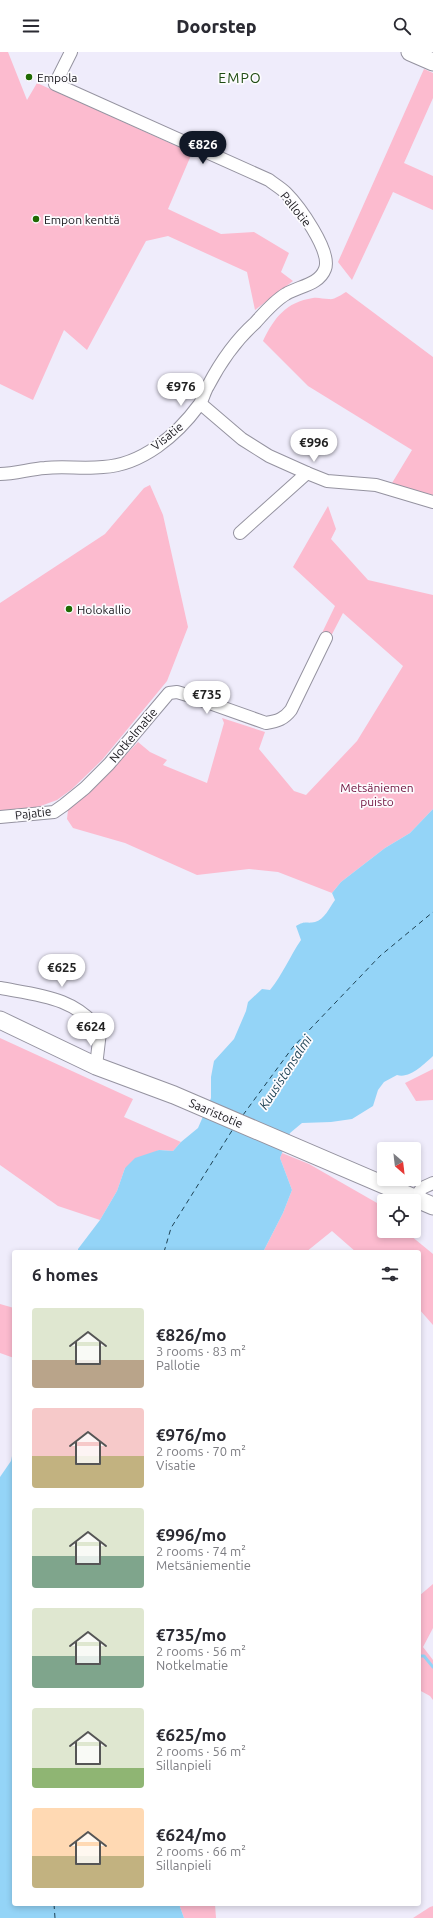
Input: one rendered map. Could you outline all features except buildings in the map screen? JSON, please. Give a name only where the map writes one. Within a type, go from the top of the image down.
[{"type":"main road","points":[[410,52],[433,62]]},
{"type":"main road","name":"Saaristotie","points":[[0,1020],[96,1066],[174,1095],[406,1194]]},
{"type":"main road","name":"Saaristotie","points":[[421,1201],[433,1206]]},
{"type":"street","name":"Pallotie","points":[[71,52],[55,84],[269,180],[286,193],[304,216],[316,235],[325,256],[326,268],[319,280]]},
{"type":"street","name":"Visatie","points":[[0,474],[9,474],[44,468],[103,467],[117,465],[164,442],[176,432],[200,404],[207,387],[218,370],[235,345],[251,326],[286,294],[319,280]]},
{"type":"street","points":[[200,404],[242,439],[269,456],[307,473],[327,481],[376,485],[433,502]]},
{"type":"street","points":[[240,533],[307,473]]},
{"type":"street","name":"Notkelmatie","points":[[64,806],[109,764],[169,693],[177,692],[187,695],[266,723],[279,721],[286,717],[291,710],[326,638]]},
{"type":"street","name":"Pajatie","points":[[0,817],[54,812],[64,806]]},
{"type":"street","points":[[0,988],[55,998],[73,1007],[95,1025],[100,1032],[96,1066]]},
{"type":"street","points":[[418,1194],[422,1188],[433,1183]]},
{"type":"green space","points":[[0,52],[8,52],[27,100],[37,83],[192,153],[168,209],[221,234],[254,232],[289,253],[281,272],[293,281],[255,310],[247,272],[168,236],[146,241],[87,350],[64,330],[33,400],[0,384]]},
{"type":"green space","points":[[424,69],[433,73],[433,98],[404,163],[433,176],[433,210],[393,192],[352,280],[338,262]]},
{"type":"green space","points":[[346,292],[433,357],[433,496],[392,483],[412,450],[308,386],[263,341],[277,318],[288,307],[295,303],[313,298],[333,299]]},
{"type":"green space","points":[[150,485],[163,515],[188,627],[167,681],[102,760],[72,789],[57,800],[38,807],[0,812],[0,603],[105,534],[144,488]]},
{"type":"green space","name":"Metsäniemen puisto","points":[[328,506],[336,529],[331,539],[368,580],[433,595],[433,809],[410,833],[385,848],[341,882],[332,893],[278,872],[249,869],[197,875],[125,843],[73,828],[67,819],[68,810],[89,793],[138,742],[150,752],[167,760],[163,765],[207,783],[224,723],[222,718],[265,732],[259,749],[294,791],[306,795],[357,741],[403,666],[343,613],[329,640],[321,635],[335,606],[293,567]]},
{"type":"green space","points":[[0,1038],[133,1099],[124,1117],[181,1142],[173,1151],[159,1150],[125,1168],[117,1191],[100,1220],[58,1206],[0,1165]]},
{"type":"green space","points":[[433,1069],[433,1100],[416,1101],[405,1083]]},
{"type":"green space","points":[[282,1153],[309,1164],[377,1203],[377,1238],[414,1238],[433,1254],[433,1325],[421,1311],[421,1250],[354,1250],[332,1231],[308,1250],[264,1250],[283,1213],[292,1190],[280,1158]]},
{"type":"green space","points":[[0,1304],[12,1307],[12,1357],[0,1353]]},
{"type":"green space","points":[[433,1584],[433,1628],[423,1647],[433,1660],[433,1700],[430,1696],[421,1691],[421,1594]]},
{"type":"green space","points":[[180,1906],[215,1906],[216,1918],[184,1918]]},
{"type":"green space","points":[[433,1906],[433,1918],[413,1918],[430,1907]]},
{"type":"water","name":"Kuusistonsalmi","points":[[433,809],[433,1056],[412,1073],[402,1076],[397,1075],[384,1082],[378,1090],[373,1106],[352,1119],[331,1122],[302,1123],[290,1133],[280,1158],[292,1190],[283,1213],[264,1250],[78,1250],[100,1220],[117,1191],[125,1168],[135,1158],[159,1150],[173,1151],[181,1142],[198,1128],[211,1098],[211,1077],[214,1061],[234,1039],[246,1011],[248,1002],[262,989],[270,990],[283,971],[301,940],[296,926],[299,924],[315,922],[321,919],[335,900],[332,893],[341,882],[385,848],[410,833]]},
{"type":"water","points":[[12,1456],[12,1906],[180,1906],[184,1918],[0,1918],[0,1477],[11,1461]]},
{"type":"waterway","points":[[421,1656],[424,1656],[433,1667]]},
{"type":"ferry route","points":[[243,1115],[293,1047],[380,956],[433,912]]},
{"type":"ferry route","points":[[165,1250],[171,1228],[233,1129]]},
{"type":"ferry route","points":[[54,1906],[55,1918]]},
{"type":"place","name":"Empola","points":[[29,77]]},
{"type":"place","name":"Empon kenttä","points":[[36,219]]},
{"type":"place","name":"Holokallio","points":[[69,609]]},
{"type":"district","name":"EMPO","points":[[240,78]]}]
